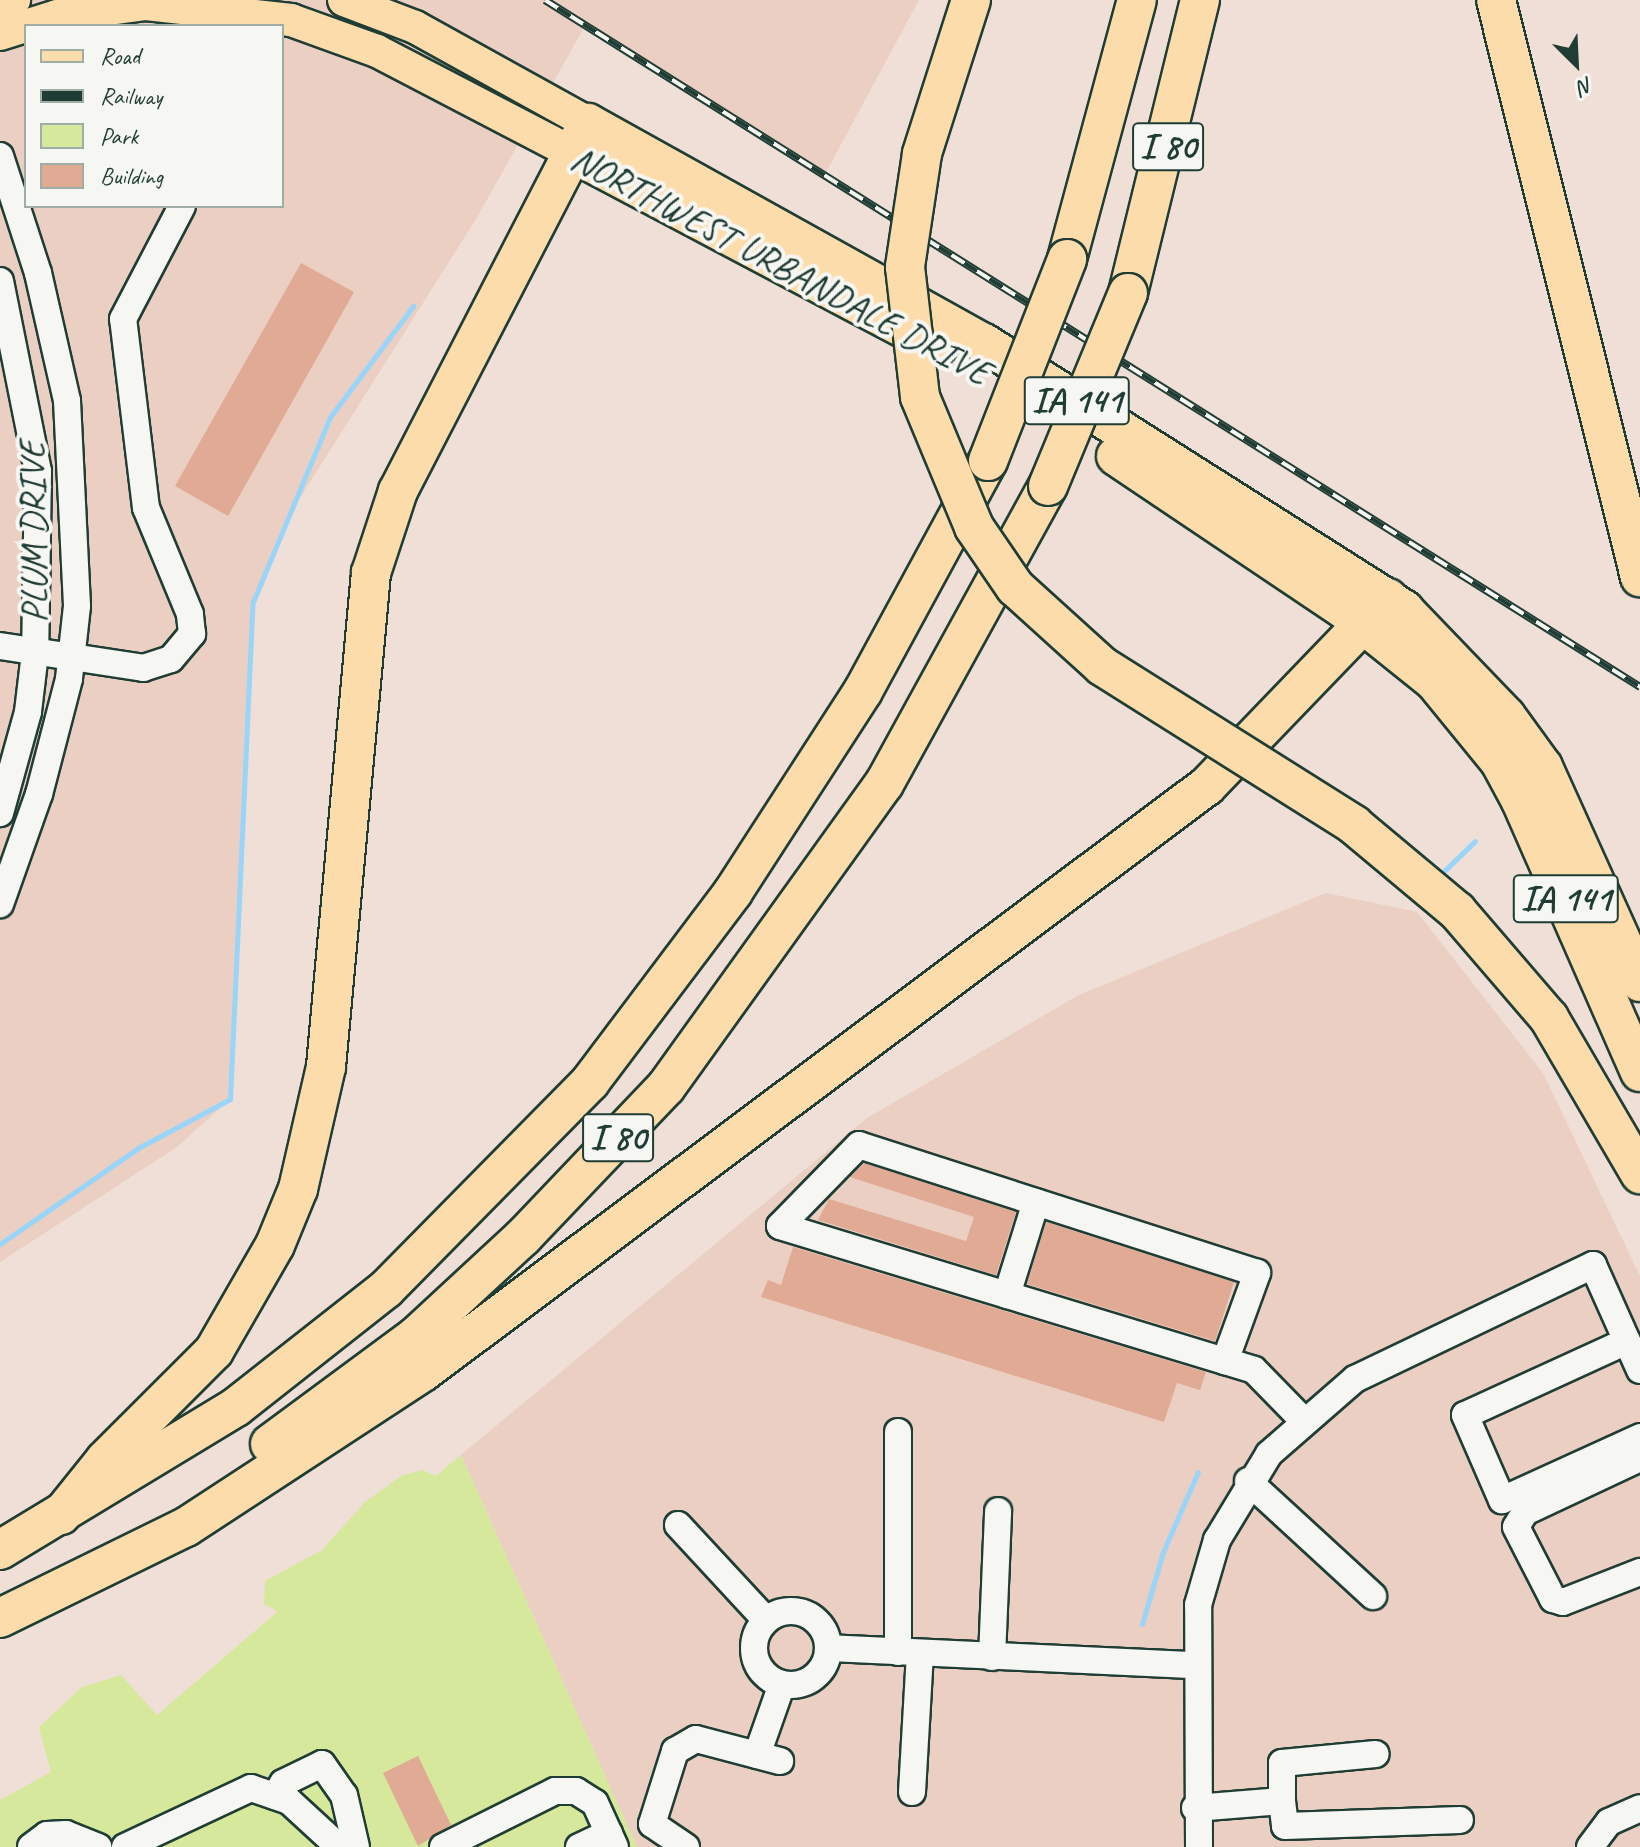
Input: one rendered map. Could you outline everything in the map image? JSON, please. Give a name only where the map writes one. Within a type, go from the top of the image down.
[{"type":"highway","points":[[971,0],[922,154],[905,267],[920,397],[974,527],[1015,587],[1102,666],[1354,825],[1457,911],[1549,1018],[1640,1174]]},
{"type":"highway","name":"I 80","points":[[0,1550],[236,1407],[386,1289],[590,1082],[733,892],[863,691],[988,461],[1067,259],[1137,0]]},
{"type":"highway","name":"I 80","points":[[0,1616],[328,1406],[523,1237],[666,1087],[884,784],[1048,486],[1128,293],[1200,0]]},
{"type":"highway","points":[[1496,0],[1640,577]]},
{"type":"highway","name":"NORTHWEST URBANDALE DRIVE","points":[[580,138],[984,343],[1376,611],[1434,681],[1492,725]]},
{"type":"highway","points":[[61,1515],[214,1351],[275,1245],[298,1189],[326,1067],[371,573],[398,491],[580,138]]},
{"type":"highway","points":[[0,1616],[186,1527],[423,1372],[1207,786],[1376,611]]},
{"type":"highway","name":"IA 141","points":[[1492,725],[1565,808],[1640,982]]},
{"type":"highway","name":"IA 141","points":[[1492,725],[1521,801],[1640,1072]]},
{"type":"main road","points":[[0,5],[14,0]]},
{"type":"main road","name":"NORTHWEST URBANDALE DRIVE","points":[[344,0],[415,27],[580,138]]},
{"type":"main road","name":"NORTHWEST URBANDALE DRIVE","points":[[32,24],[57,16],[146,4],[267,15],[377,51],[580,138]]},
{"type":"main road","name":"NORTHWEST URBANDALE DRIVE","points":[[0,34],[24,26]]},
{"type":"street","name":"PLUM DRIVE","points":[[0,156],[38,273],[67,401],[76,478],[72,658],[39,794],[0,904]]},
{"type":"street","points":[[0,646],[72,658],[158,666],[192,634],[190,614],[146,508],[123,319],[181,208]]},
{"type":"street","name":"PLUM DRIVE","points":[[0,281],[38,471],[35,653],[28,712],[0,813]]},
{"type":"street","points":[[1225,1361],[1257,1273],[859,1145],[780,1226],[1254,1370],[1303,1420]]},
{"type":"street","points":[[1007,1295],[1036,1202]]},
{"type":"street","points":[[1199,1847],[1195,1808],[1193,1665],[1205,1573],[1248,1481],[1303,1420],[1409,1350],[1593,1265],[1640,1370]]},
{"type":"street","points":[[1627,1341],[1465,1415],[1502,1500],[1640,1437]]},
{"type":"street","points":[[898,1432],[909,1653],[912,1792]]},
{"type":"street","points":[[1640,1458],[1525,1512],[1516,1527],[1553,1599],[1563,1602],[1640,1572]]},
{"type":"street","points":[[1248,1481],[1373,1596]]},
{"type":"street","points":[[992,1657],[998,1511]]},
{"type":"street","points":[[678,1525],[766,1620]]},
{"type":"street","points":[[766,1620],[800,1612],[820,1625],[828,1648],[813,1677],[782,1684]]},
{"type":"street","points":[[766,1620],[755,1657],[782,1684]]},
{"type":"street","points":[[828,1648],[1193,1665]]},
{"type":"street","points":[[686,1847],[652,1824],[675,1751],[696,1739],[768,1758],[782,1684]]},
{"type":"street","points":[[1376,1754],[1282,1763],[1285,1826],[1460,1820]]},
{"type":"street","points":[[275,1796],[283,1783],[322,1764],[344,1795],[356,1847]]},
{"type":"street","points":[[125,1847],[232,1791],[275,1796],[339,1847]]},
{"type":"street","points":[[443,1847],[555,1791],[576,1791],[595,1803],[612,1840],[579,1847]]},
{"type":"street","points":[[1195,1808],[1282,1801]]},
{"type":"street","points":[[1590,1847],[1609,1822],[1640,1808]]},
{"type":"street","points":[[31,1847],[47,1835],[66,1834],[98,1847]]},
{"type":"shaded area","points":[[0,0],[919,0],[824,176],[585,26],[476,219],[288,517],[253,602],[230,1099],[177,1147],[0,1262]]},
{"type":"shaded area","points":[[1326,893],[1417,912],[1543,1073],[1640,1276],[1640,1847],[637,1847],[461,1455],[867,1118],[1079,995]]},
{"type":"green space","points":[[461,1455],[637,1847],[0,1847],[0,1800],[51,1772],[39,1727],[82,1687],[121,1675],[157,1715],[278,1611],[264,1604],[265,1581],[322,1550],[365,1502],[401,1476],[422,1470],[436,1476]]},
{"type":"building","points":[[301,263],[354,292],[228,516],[175,486]]},
{"type":"building","points":[[864,1163],[1016,1212],[996,1275],[818,1220],[829,1199],[966,1241],[974,1217],[850,1177]]},
{"type":"building","points":[[1046,1222],[1234,1282],[1215,1341],[1027,1284]]},
{"type":"building","points":[[793,1247],[1206,1372],[1200,1390],[1177,1383],[1164,1422],[761,1297],[768,1280],[781,1285]]},
{"type":"building","points":[[418,1756],[451,1825],[418,1846],[383,1773]]},
{"type":"waterway","points":[[0,1244],[138,1148],[230,1099],[253,602],[330,417],[413,306]]},
{"type":"waterway","points":[[1439,876],[1475,841]]},
{"type":"waterway","points":[[1142,1624],[1163,1552],[1198,1472]]},
{"type":"railway","points":[[545,0],[1640,687]]}]
